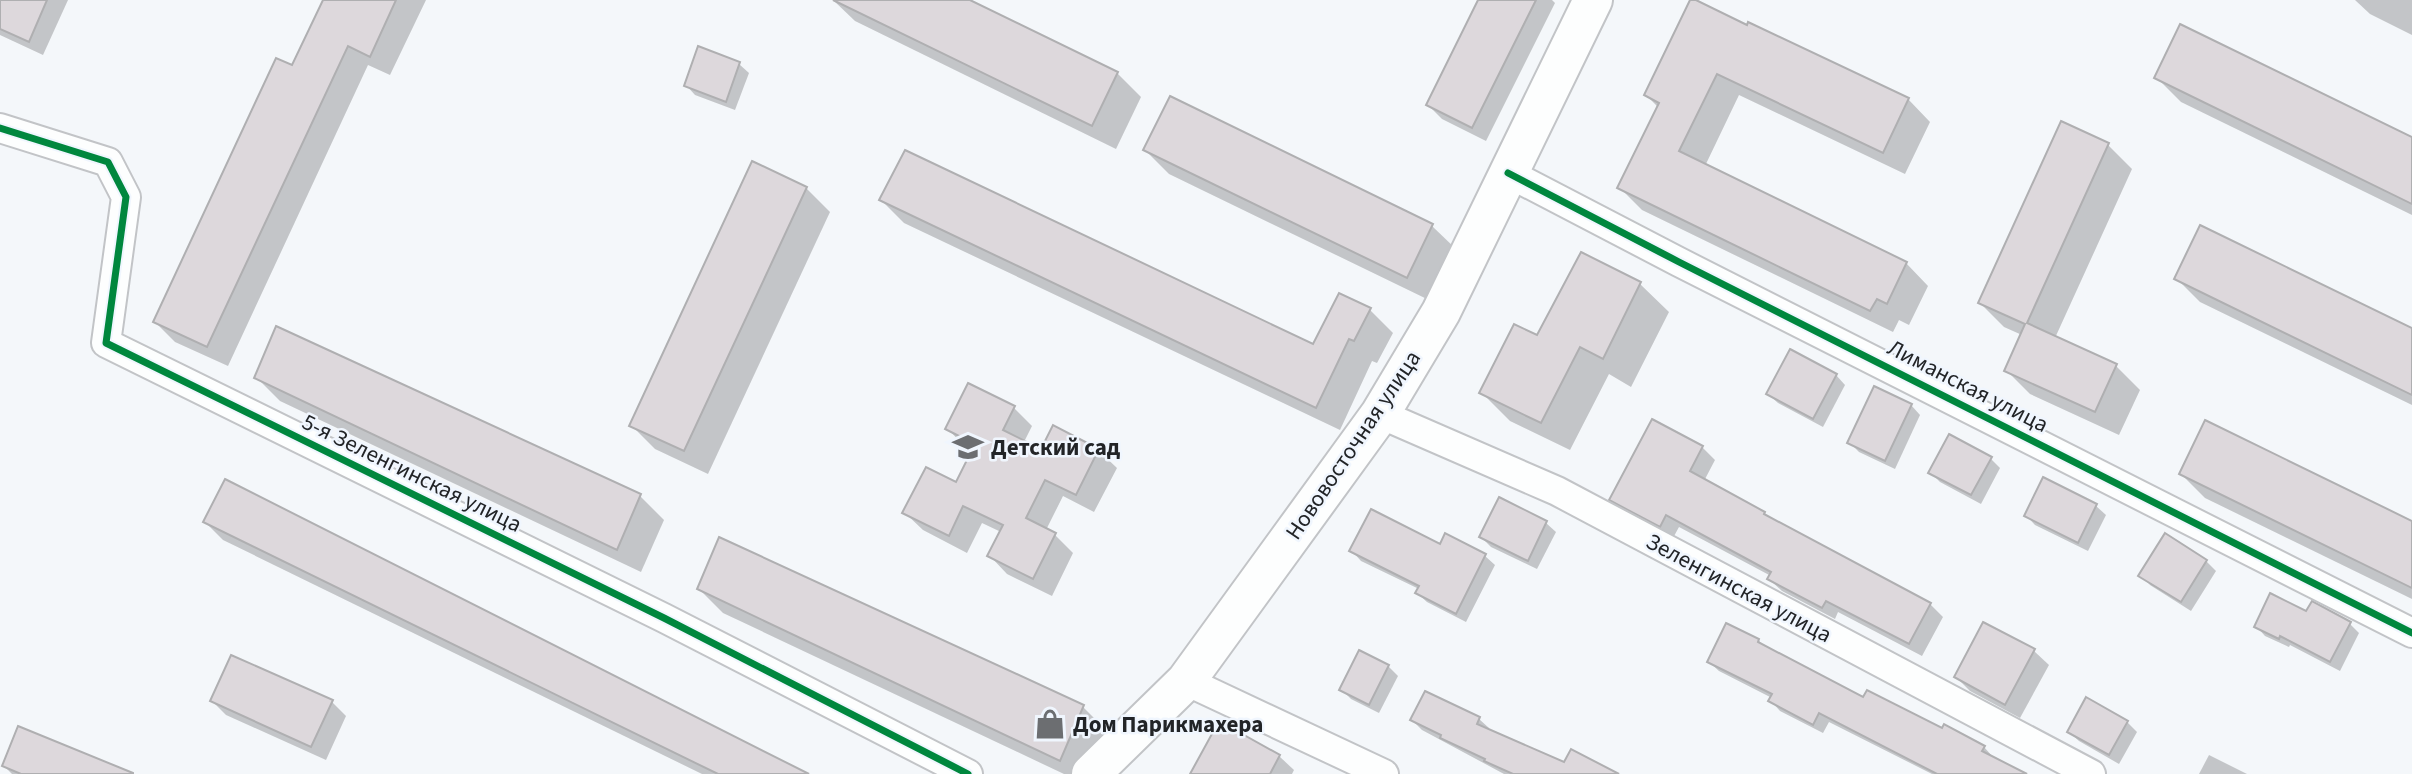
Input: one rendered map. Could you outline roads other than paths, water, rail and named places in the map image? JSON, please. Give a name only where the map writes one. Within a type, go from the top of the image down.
[{"type":"main road","name":"Нововосточная улица","points":[[1091,774],[1186,681],[1380,414],[1441,312],[1592,0]]},
{"type":"street","name":"5-я Зеленгинская улица","points":[[0,128],[108,162],[126,197],[106,343],[664,618],[968,774]]},
{"type":"street","name":"Лиманская улица","points":[[1508,173],[2412,633]]},
{"type":"street","name":"Зеленгинская улица","points":[[1380,414],[1557,491],[2091,774]]},
{"type":"street","points":[[1186,681],[1384,774]]},
{"type":"place","name":"Детский сад","points":[[968,447]]},
{"type":"place","name":"Дом Парикмахера","points":[[1050,724]]}]
